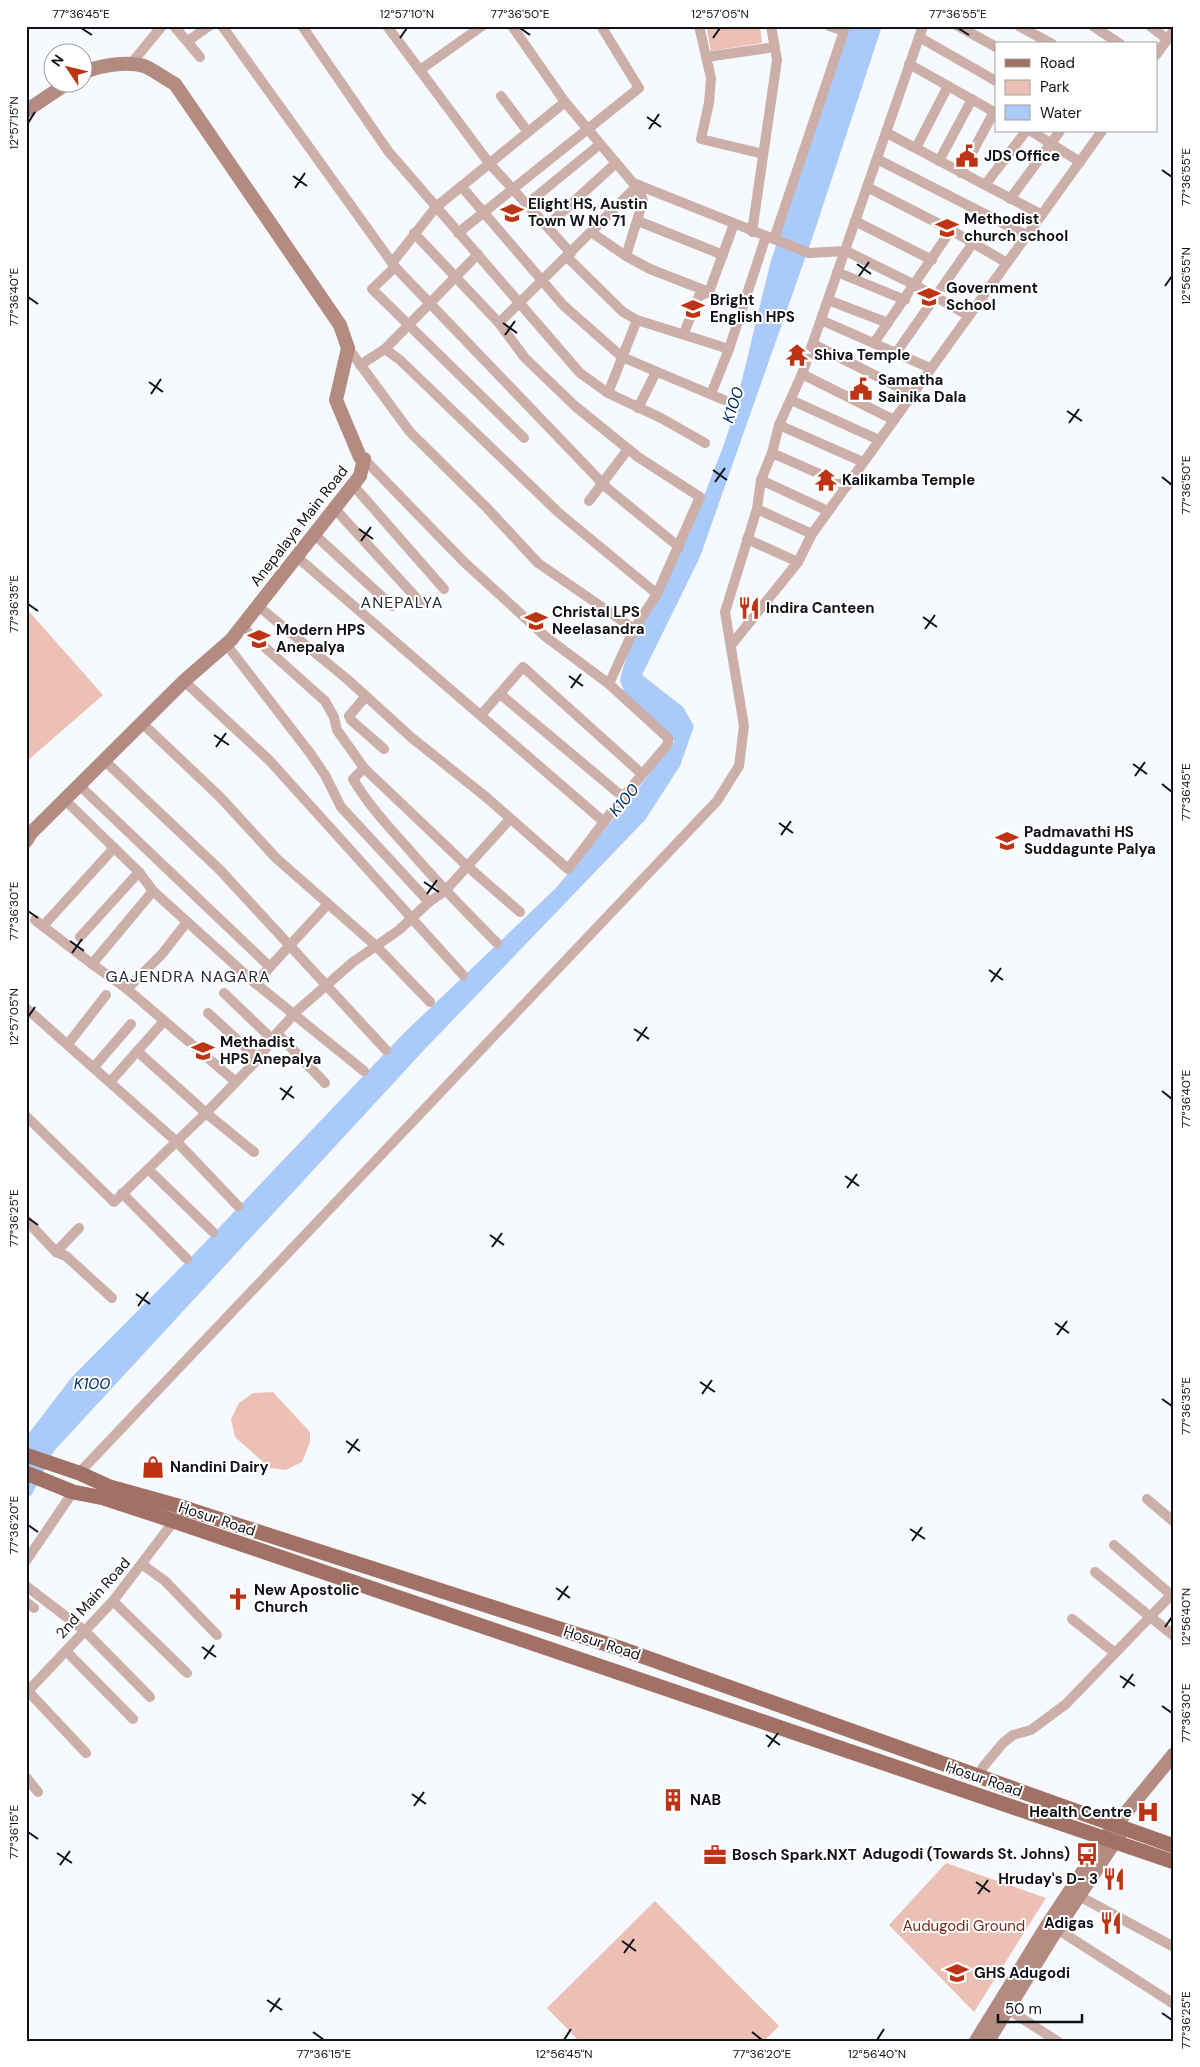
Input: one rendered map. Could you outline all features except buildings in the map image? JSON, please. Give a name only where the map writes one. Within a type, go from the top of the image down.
[{"type":"main road","name":"Hosur Road","points":[[26,1455],[79,1472],[110,1487],[178,1506],[625,1650],[978,1778],[1115,1834],[1174,1862]]},
{"type":"main road","name":"Hosur Road","points":[[26,1473],[73,1492],[104,1498],[174,1520],[1115,1834],[1174,1846]]},
{"type":"street","points":[[130,65],[162,26]]},
{"type":"street","points":[[174,26],[200,57]]},
{"type":"street","points":[[188,41],[209,26]]},
{"type":"street","points":[[222,26],[393,265],[603,483],[679,547]]},
{"type":"street","points":[[302,26],[388,151],[580,373],[608,394],[661,418],[705,443]]},
{"type":"street","points":[[387,26],[489,163],[547,226],[569,255],[623,312],[637,320],[728,349]]},
{"type":"street","points":[[420,70],[482,26]]},
{"type":"street","points":[[512,26],[565,102],[633,183],[752,232],[809,253],[846,251],[915,285],[969,316]]},
{"type":"street","points":[[458,233],[639,88],[601,26]]},
{"type":"street","points":[[699,26],[711,78],[709,104],[701,139],[763,154]]},
{"type":"street","points":[[752,232],[777,60],[771,26]]},
{"type":"street","points":[[711,394],[770,238],[844,31],[829,26]]},
{"type":"street","points":[[79,1472],[717,801],[739,766],[744,726],[732,644],[725,612],[757,510],[761,480],[772,453],[779,425],[813,344],[923,26]]},
{"type":"street","points":[[958,26],[995,46]]},
{"type":"street","points":[[1019,26],[1048,42]]},
{"type":"street","points":[[1093,26],[1117,42]]},
{"type":"street","points":[[1150,26],[1167,39]]},
{"type":"street","points":[[1158,52],[1174,30]]},
{"type":"street","points":[[919,37],[995,80]]},
{"type":"street","points":[[706,57],[775,47]]},
{"type":"street","points":[[909,64],[995,112],[961,173]]},
{"type":"street","points":[[92,70],[130,65],[144,66],[175,84],[340,325],[348,348],[410,432],[486,506],[538,563],[634,629]]},
{"type":"street","points":[[916,148],[948,86]]},
{"type":"street","points":[[26,111],[54,92]]},
{"type":"street","points":[[501,96],[528,132]]},
{"type":"street","points":[[939,161],[972,99]]},
{"type":"street","points":[[524,438],[372,289],[393,265],[414,233],[436,207],[565,102]]},
{"type":"street","points":[[985,185],[1025,132]]},
{"type":"street","points":[[1033,132],[1080,162]]},
{"type":"street","points":[[1010,199],[1059,132]]},
{"type":"street","points":[[732,644],[798,562],[812,534],[828,511],[1101,132]]},
{"type":"street","points":[[887,133],[1042,215]]},
{"type":"street","points":[[527,204],[600,144]]},
{"type":"street","points":[[877,159],[1026,235]]},
{"type":"street","points":[[547,226],[616,163]]},
{"type":"street","points":[[626,256],[643,201],[638,185]]},
{"type":"street","points":[[499,323],[638,185]]},
{"type":"street","points":[[461,186],[563,305],[622,357],[724,400]]},
{"type":"street","points":[[867,187],[951,230],[1007,263]]},
{"type":"street","points":[[638,221],[723,255]]},
{"type":"street","points":[[855,221],[932,260]]},
{"type":"street","points":[[686,328],[699,296],[709,292],[734,224]]},
{"type":"street","points":[[874,343],[951,230]]},
{"type":"street","points":[[592,232],[626,256],[650,269],[709,292]]},
{"type":"street","points":[[414,233],[499,323],[524,358],[575,406],[628,449],[700,497],[657,594],[634,629],[609,684]]},
{"type":"street","points":[[896,353],[937,298],[973,243]]},
{"type":"street","points":[[360,365],[385,350],[457,278],[478,254]]},
{"type":"street","points":[[837,272],[905,300]]},
{"type":"street","points":[[828,300],[888,323]]},
{"type":"street","points":[[608,394],[637,320]]},
{"type":"street","points":[[821,320],[930,368]]},
{"type":"street","points":[[813,344],[912,394]]},
{"type":"street","name":"Anepalaya Main Road","points":[[26,841],[184,681],[226,644],[315,535],[360,476],[364,459],[360,457],[336,400],[348,348]]},
{"type":"street","points":[[385,350],[400,360],[559,513],[657,594]]},
{"type":"street","points":[[638,408],[656,372]]},
{"type":"street","points":[[802,374],[894,420]]},
{"type":"street","points":[[791,400],[879,440]]},
{"type":"street","points":[[779,425],[863,462]]},
{"type":"street","points":[[589,501],[628,449]]},
{"type":"street","points":[[772,453],[847,486]]},
{"type":"street","points":[[258,606],[568,869],[623,797],[668,744],[668,738],[609,684],[546,637],[464,562],[364,459]]},
{"type":"street","points":[[761,480],[828,511]]},
{"type":"street","points":[[353,485],[444,589]]},
{"type":"street","points":[[335,509],[421,603]]},
{"type":"street","points":[[757,510],[812,534]]},
{"type":"street","points":[[315,535],[392,606]]},
{"type":"street","points":[[747,538],[798,562]]},
{"type":"street","points":[[297,557],[604,822]]},
{"type":"street","points":[[241,626],[325,701],[334,717],[337,730],[364,768],[467,866],[520,912]]},
{"type":"street","points":[[226,644],[310,753],[325,775],[341,807],[428,902]]},
{"type":"street","points":[[481,715],[524,667],[642,774]]},
{"type":"street","points":[[184,681],[270,760],[463,975]]},
{"type":"street","points":[[500,694],[623,797]]},
{"type":"street","points":[[366,696],[349,716],[351,720],[384,749]]},
{"type":"street","points":[[142,723],[220,797],[276,858],[376,946],[430,1002]]},
{"type":"street","points":[[104,761],[220,870],[386,1050]]},
{"type":"street","points":[[364,768],[353,779],[363,797],[445,891],[497,942]]},
{"type":"street","points":[[80,786],[270,967]]},
{"type":"street","points":[[65,800],[139,872],[153,891],[187,922],[255,983],[364,1071]]},
{"type":"street","points":[[26,1116],[114,1202],[236,1082],[258,1059],[274,1036],[294,1015],[327,984],[412,919],[428,902],[445,891],[510,819]]},
{"type":"street","points":[[114,848],[39,923],[126,989],[236,1082]]},
{"type":"street","points":[[80,937],[139,872]]},
{"type":"street","points":[[92,964],[153,891]]},
{"type":"street","points":[[255,983],[328,904]]},
{"type":"street","points":[[126,989],[162,954],[187,922]]},
{"type":"street","points":[[224,993],[325,1083]]},
{"type":"street","points":[[68,1044],[106,994]]},
{"type":"street","points":[[26,1008],[177,1142],[238,1206]]},
{"type":"street","points":[[208,1013],[258,1059]]},
{"type":"street","points":[[110,1082],[164,1021]]},
{"type":"street","points":[[94,1068],[131,1024]]},
{"type":"street","points":[[137,1051],[206,1113],[254,1152]]},
{"type":"street","points":[[148,1169],[213,1232]]},
{"type":"street","points":[[122,1194],[187,1259]]},
{"type":"street","points":[[26,1220],[56,1252],[66,1256],[112,1298]]},
{"type":"street","points":[[56,1252],[79,1228]]},
{"type":"street","points":[[26,1561],[73,1492]]},
{"type":"street","points":[[1148,1499],[1174,1522]]},
{"type":"street","name":"2nd Main Road","points":[[27,1690],[113,1601],[143,1565],[174,1520]]},
{"type":"street","points":[[978,1778],[983,1767],[1003,1743],[1013,1735],[1031,1730],[1066,1704],[1172,1593],[1114,1545]]},
{"type":"street","points":[[143,1565],[165,1581],[217,1635]]},
{"type":"street","points":[[1095,1572],[1148,1617],[1174,1636]]},
{"type":"street","points":[[26,1586],[84,1631],[150,1697]]},
{"type":"street","points":[[113,1601],[187,1673]]},
{"type":"street","points":[[1072,1619],[1115,1653]]},
{"type":"street","points":[[66,1651],[132,1719]]},
{"type":"street","points":[[27,1690],[86,1753]]},
{"type":"street","points":[[988,2041],[1003,2006],[1048,1924],[1147,1794],[1148,1787],[1174,1754]]},
{"type":"street","points":[[26,1777],[38,1792]]},
{"type":"street","points":[[976,2041],[1057,1930],[1115,1834]]},
{"type":"street","points":[[1079,1896],[1174,1946]]},
{"type":"street","points":[[1057,1930],[1174,2004]]},
{"type":"street","points":[[1003,2006],[1057,2041]]},
{"type":"green space","points":[[706,26],[760,26],[762,43],[711,51]]},
{"type":"green space","points":[[26,608],[103,695],[26,762]]},
{"type":"green space","points":[[273,1392],[310,1432],[310,1442],[302,1462],[286,1470],[270,1468],[235,1437],[231,1419],[239,1403],[253,1393]]},
{"type":"green space","name":"Audugodi Ground","points":[[946,1863],[1046,1898],[974,2012],[889,1925]]},
{"type":"green space","points":[[655,1901],[779,2026],[764,2041],[579,2041],[547,2008]]},
{"type":"water","name":"K100","points":[[847,26],[882,26],[815,230],[700,557],[642,675],[683,707],[694,726],[680,766],[645,820],[424,1050],[54,1451],[32,1494],[26,1500],[26,1437],[72,1377],[192,1256],[404,1033],[556,888],[674,742],[670,734],[625,693],[620,681],[621,675],[631,643],[697,514],[723,447],[733,417],[770,264]]},
{"type":"place","name":"JDS Office","points":[[967,156]]},
{"type":"place","name":"Elight HS, Austin Town W No 71","points":[[512,213]]},
{"type":"place","name":"Methodist church school","points":[[947,228]]},
{"type":"place","name":"Government School","points":[[929,297]]},
{"type":"place","name":"Bright English HPS","points":[[693,309]]},
{"type":"place","name":"Shiva Temple","points":[[797,355]]},
{"type":"place","name":"Samatha Sainika Dala","points":[[861,389]]},
{"type":"place","name":"Kalikamba Temple","points":[[826,480]]},
{"type":"place","name":"Indira Canteen","points":[[749,608]]},
{"type":"place","name":"Christal LPS Neelasandra","points":[[536,621]]},
{"type":"place","name":"Modern HPS Anepalya","points":[[259,639]]},
{"type":"place","name":"Padmavathi HS Suddagunte Palya","points":[[1007,841]]},
{"type":"place","name":"Methadist HPS Anepalya","points":[[203,1051]]},
{"type":"place","name":"Nandini Dairy","points":[[153,1467]]},
{"type":"place","name":"New Apostolic Church","points":[[238,1599]]},
{"type":"place","name":"NAB","points":[[673,1800]]},
{"type":"place","name":"Health Centre","points":[[1148,1812]]},
{"type":"place","name":"Adugodi (Towards St. Johns)","points":[[1087,1854]]},
{"type":"place","name":"Bosch Spark.NXT","points":[[715,1855]]},
{"type":"place","name":"Hruday's D- 3","points":[[1114,1879]]},
{"type":"place","name":"Adigas","points":[[1111,1923]]},
{"type":"place","name":"GHS Adugodi","points":[[957,1973]]},
{"type":"district","name":"ANEPALYA","points":[[402,602]]},
{"type":"district","name":"GAJENDRA NAGARA","points":[[188,976]]}]
